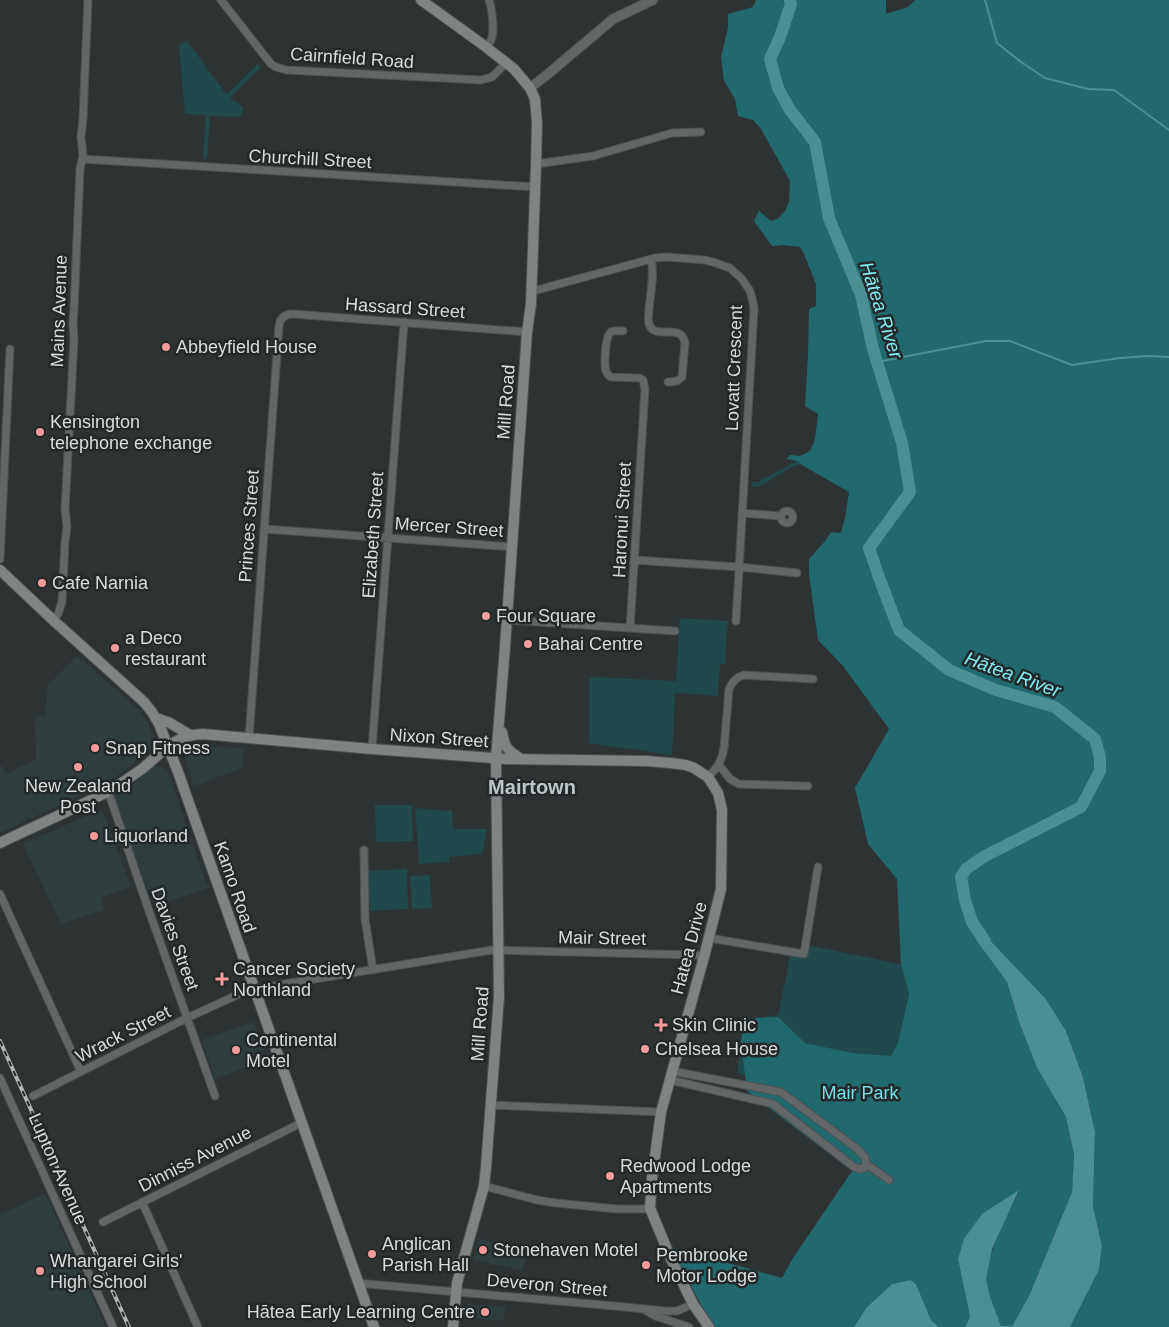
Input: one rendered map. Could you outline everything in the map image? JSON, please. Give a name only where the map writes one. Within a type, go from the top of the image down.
[{"type":"main road","points":[[421,0],[514,69],[530,88]]},
{"type":"main road","name":"Mill Road","points":[[453,1327],[461,1264],[484,1186],[499,998],[496,758],[531,290],[536,187],[536,104],[530,88]]},
{"type":"main road","name":"Kamo Road","points":[[0,570],[133,691],[156,718],[168,746],[374,1327]]},
{"type":"main road","points":[[156,718],[170,723],[190,735]]},
{"type":"main road","name":"Mill Road","points":[[499,719],[507,750],[522,760]]},
{"type":"main road","name":"Nixon Street","points":[[0,843],[108,791],[142,769],[168,746],[190,735],[203,734],[522,760],[646,761],[686,765],[708,777]]},
{"type":"main road","name":"Hatea Drive","points":[[708,777],[718,793],[722,818],[721,889],[661,1112],[650,1208],[670,1259],[693,1304],[709,1327]]},
{"type":"street","name":"Mains Avenue","points":[[53,620],[58,614],[62,602],[64,542],[67,527],[64,511],[74,340],[72,323],[82,159],[80,137],[83,118],[88,0]]},
{"type":"street","name":"Cairnfield Road","points":[[220,0],[271,64],[286,70],[481,80],[492,77],[506,63]]},
{"type":"street","points":[[486,47],[492,35],[492,7],[489,0]]},
{"type":"street","points":[[530,88],[613,18],[653,0]]},
{"type":"street","points":[[536,164],[593,156],[672,133],[701,132]]},
{"type":"street","name":"Churchill Street","points":[[82,159],[536,187]]},
{"type":"street","name":"Lovatt Crescent","points":[[531,290],[537,290],[651,259],[667,257],[705,260],[730,268],[742,279],[752,297],[754,309],[736,621]]},
{"type":"street","points":[[651,259],[653,266],[649,326],[656,332],[676,332],[680,334],[685,343],[682,377],[677,382],[668,382]]},
{"type":"street","name":"Hassard Street","points":[[282,317],[293,314],[527,332]]},
{"type":"street","name":"Princes Street","points":[[249,738],[279,322],[282,317]]},
{"type":"street","name":"Elizabeth Street","points":[[372,749],[404,322]]},
{"type":"street","name":"Haronui Street","points":[[623,331],[611,332],[607,337],[606,369],[611,377],[639,378],[643,380],[644,389],[630,628]]},
{"type":"street","points":[[0,559],[10,349]]},
{"type":"street","points":[[742,513],[780,516]]},
{"type":"street","name":"Mercer Street","points":[[264,529],[513,547]]},
{"type":"street","points":[[634,560],[797,573]]},
{"type":"street","points":[[507,620],[675,631]]},
{"type":"street","points":[[708,777],[719,765],[722,757],[729,689],[733,681],[744,675],[813,679]]},
{"type":"street","points":[[719,765],[730,779],[739,784],[808,786]]},
{"type":"street","name":"Davies Street","points":[[108,791],[215,1096]]},
{"type":"street","points":[[364,850],[365,919],[374,970]]},
{"type":"street","points":[[709,938],[804,954],[818,867]]},
{"type":"street","points":[[0,894],[81,1072]]},
{"type":"street","name":"Mair Street","points":[[374,970],[492,950],[697,955],[704,957]]},
{"type":"street","name":"Wrack Street","points":[[33,1096],[187,1018],[241,993],[254,989],[374,970]]},
{"type":"street","points":[[671,1075],[781,1092],[864,1155],[866,1164],[864,1168],[854,1167],[773,1104],[671,1075]]},
{"type":"street","name":"Lupton Avenue","points":[[0,1078],[112,1327]]},
{"type":"street","points":[[491,1105],[661,1112]]},
{"type":"street","name":"Dinniss Avenue","points":[[103,1222],[301,1123]]},
{"type":"street","points":[[866,1164],[889,1180]]},
{"type":"street","points":[[484,1186],[556,1203],[616,1209],[650,1208]]},
{"type":"street","points":[[142,1202],[198,1327]]},
{"type":"street","name":"Deveron Street","points":[[357,1283],[644,1310],[677,1311],[693,1304]]},
{"type":"street","name":"Deveron Street","points":[[644,1310],[655,1316],[689,1327]]},
{"type":"shaded area","points":[[187,41],[227,95],[258,64],[261,67],[230,98],[243,107],[241,117],[210,116],[207,159],[203,159],[206,115],[185,114],[179,45]]},
{"type":"shaded area","points":[[798,460],[800,464],[758,487],[752,487],[752,482],[758,482]]},
{"type":"shaded area","points":[[680,618],[728,621],[725,664],[720,664],[718,696],[675,693],[672,755],[589,743],[589,677],[676,681]]},
{"type":"shaded area","points":[[77,656],[140,711],[148,723],[157,744],[112,780],[0,833],[0,767],[3,766],[6,774],[36,759],[35,716],[45,716],[48,685]]},
{"type":"shaded area","points":[[197,746],[244,748],[242,768],[194,786],[184,753]]},
{"type":"shaded area","points":[[154,766],[162,767],[168,771],[208,888],[154,906],[111,795],[131,785]]},
{"type":"shaded area","points":[[375,805],[412,805],[413,841],[376,842]]},
{"type":"shaded area","points":[[415,808],[452,811],[453,829],[487,829],[482,854],[449,857],[449,862],[419,864]]},
{"type":"shaded area","points":[[100,811],[104,814],[131,887],[101,897],[104,910],[61,924],[23,844]]},
{"type":"shaded area","points":[[407,869],[408,909],[370,911],[368,871]]},
{"type":"shaded area","points":[[430,875],[432,908],[412,909],[410,876]]},
{"type":"shaded area","points":[[977,927],[1045,998],[1066,1031],[1083,1077],[1095,1132],[1093,1206],[1102,1246],[1099,1270],[1070,1327],[965,1327],[970,1317],[958,1259],[964,1239],[982,1214],[1019,1190],[992,1249],[986,1279],[990,1297],[1001,1326],[1012,1326],[1029,1296],[1072,1192],[1074,1155],[1066,1117],[1037,1068],[1019,1022],[1007,982],[976,940]]},
{"type":"shaded area","points":[[807,945],[901,964],[909,994],[898,1043],[891,1056],[775,1082],[737,1073],[745,1019],[778,1015],[791,952],[802,952]]},
{"type":"shaded area","points":[[254,1022],[267,1059],[215,1079],[202,1040]]},
{"type":"shaded area","name":"Whangarei Girls' High School","points":[[45,1193],[106,1327],[0,1327],[0,1215]]},
{"type":"shaded area","points":[[479,1238],[528,1253],[522,1270],[473,1260]]},
{"type":"shaded area","points":[[910,1280],[916,1284],[931,1320],[939,1327],[854,1327],[866,1308],[892,1284]]},
{"type":"shaded area","name":"Hātea Early Learning Centre","points":[[465,1304],[506,1307],[503,1321],[464,1317]]},
{"type":"green space","name":"Mair Park","points":[[756,0],[886,0],[886,14],[908,7],[915,0],[1169,0],[1169,1327],[1070,1327],[1099,1270],[1102,1246],[1093,1206],[1095,1132],[1083,1077],[1066,1031],[977,928],[976,940],[1007,982],[1019,1022],[1037,1068],[1066,1117],[1074,1155],[1072,1192],[1029,1296],[1012,1326],[1001,1326],[989,1296],[986,1278],[994,1245],[1019,1191],[958,1259],[970,1317],[965,1327],[939,1327],[931,1320],[916,1284],[909,1280],[892,1284],[866,1308],[854,1327],[714,1327],[670,1247],[782,1278],[793,1258],[852,1171],[747,1091],[741,1041],[744,1022],[758,1018],[778,1017],[805,1043],[852,1053],[891,1056],[898,1043],[909,994],[901,964],[897,879],[868,844],[855,788],[889,729],[843,666],[818,640],[809,574],[809,559],[831,532],[841,533],[849,492],[800,464],[798,461],[786,459],[790,455],[800,456],[810,451],[815,439],[818,414],[805,406],[809,309],[816,306],[816,284],[800,247],[772,246],[754,221],[759,211],[771,221],[778,219],[785,211],[789,202],[790,181],[761,129],[753,120],[738,116],[735,99],[724,81],[721,57],[728,28],[728,14],[753,7]]},
{"type":"waterway","name":"Hātea River","points":[[790,0],[791,4],[780,37],[770,59],[778,88],[790,110],[815,142],[829,218],[861,295],[873,349],[902,443],[910,492],[869,548],[899,630],[949,670],[996,690],[1055,707],[1095,739],[1100,757],[1100,771],[1081,807],[985,856],[966,869],[961,877],[965,900],[972,922],[985,941]]},
{"type":"waterway","points":[[985,0],[997,43],[1021,62],[1045,78],[1088,89],[1114,90],[1169,130]]},
{"type":"waterway","points":[[877,362],[986,341],[1010,341],[1072,365],[1120,358],[1169,357]]},
{"type":"railway","points":[[0,1041],[129,1327]]},
{"type":"place","name":"Abbeyfield House","points":[[166,347]]},
{"type":"place","name":"Kensington telephone exchange","points":[[40,432]]},
{"type":"place","name":"Cafe Narnia","points":[[42,583]]},
{"type":"place","name":"Four Square","points":[[486,616]]},
{"type":"place","name":"Bahai Centre","points":[[528,644]]},
{"type":"place","name":"a Deco restaurant","points":[[115,648]]},
{"type":"place","name":"Snap Fitness","points":[[95,748]]},
{"type":"place","name":"New Zealand Post","points":[[78,767]]},
{"type":"place","name":"Liquorland","points":[[94,836]]},
{"type":"place","name":"Cancer Society Northland","points":[[222,979]]},
{"type":"place","name":"Skin Clinic","points":[[661,1025]]},
{"type":"place","name":"Chelsea House","points":[[645,1049]]},
{"type":"place","name":"Continental Motel","points":[[236,1050]]},
{"type":"place","name":"Redwood Lodge Apartments","points":[[610,1176]]},
{"type":"place","name":"Stonehaven Motel","points":[[483,1250]]},
{"type":"place","name":"Anglican Parish Hall","points":[[372,1254]]},
{"type":"place","name":"Pembrooke Motor Lodge","points":[[646,1265]]},
{"type":"place","name":"Whangarei Girls' High School","points":[[40,1271]]},
{"type":"place","name":"Hātea Early Learning Centre","points":[[485,1312]]},
{"type":"district","name":"Mairtown","points":[[532,787]]}]
